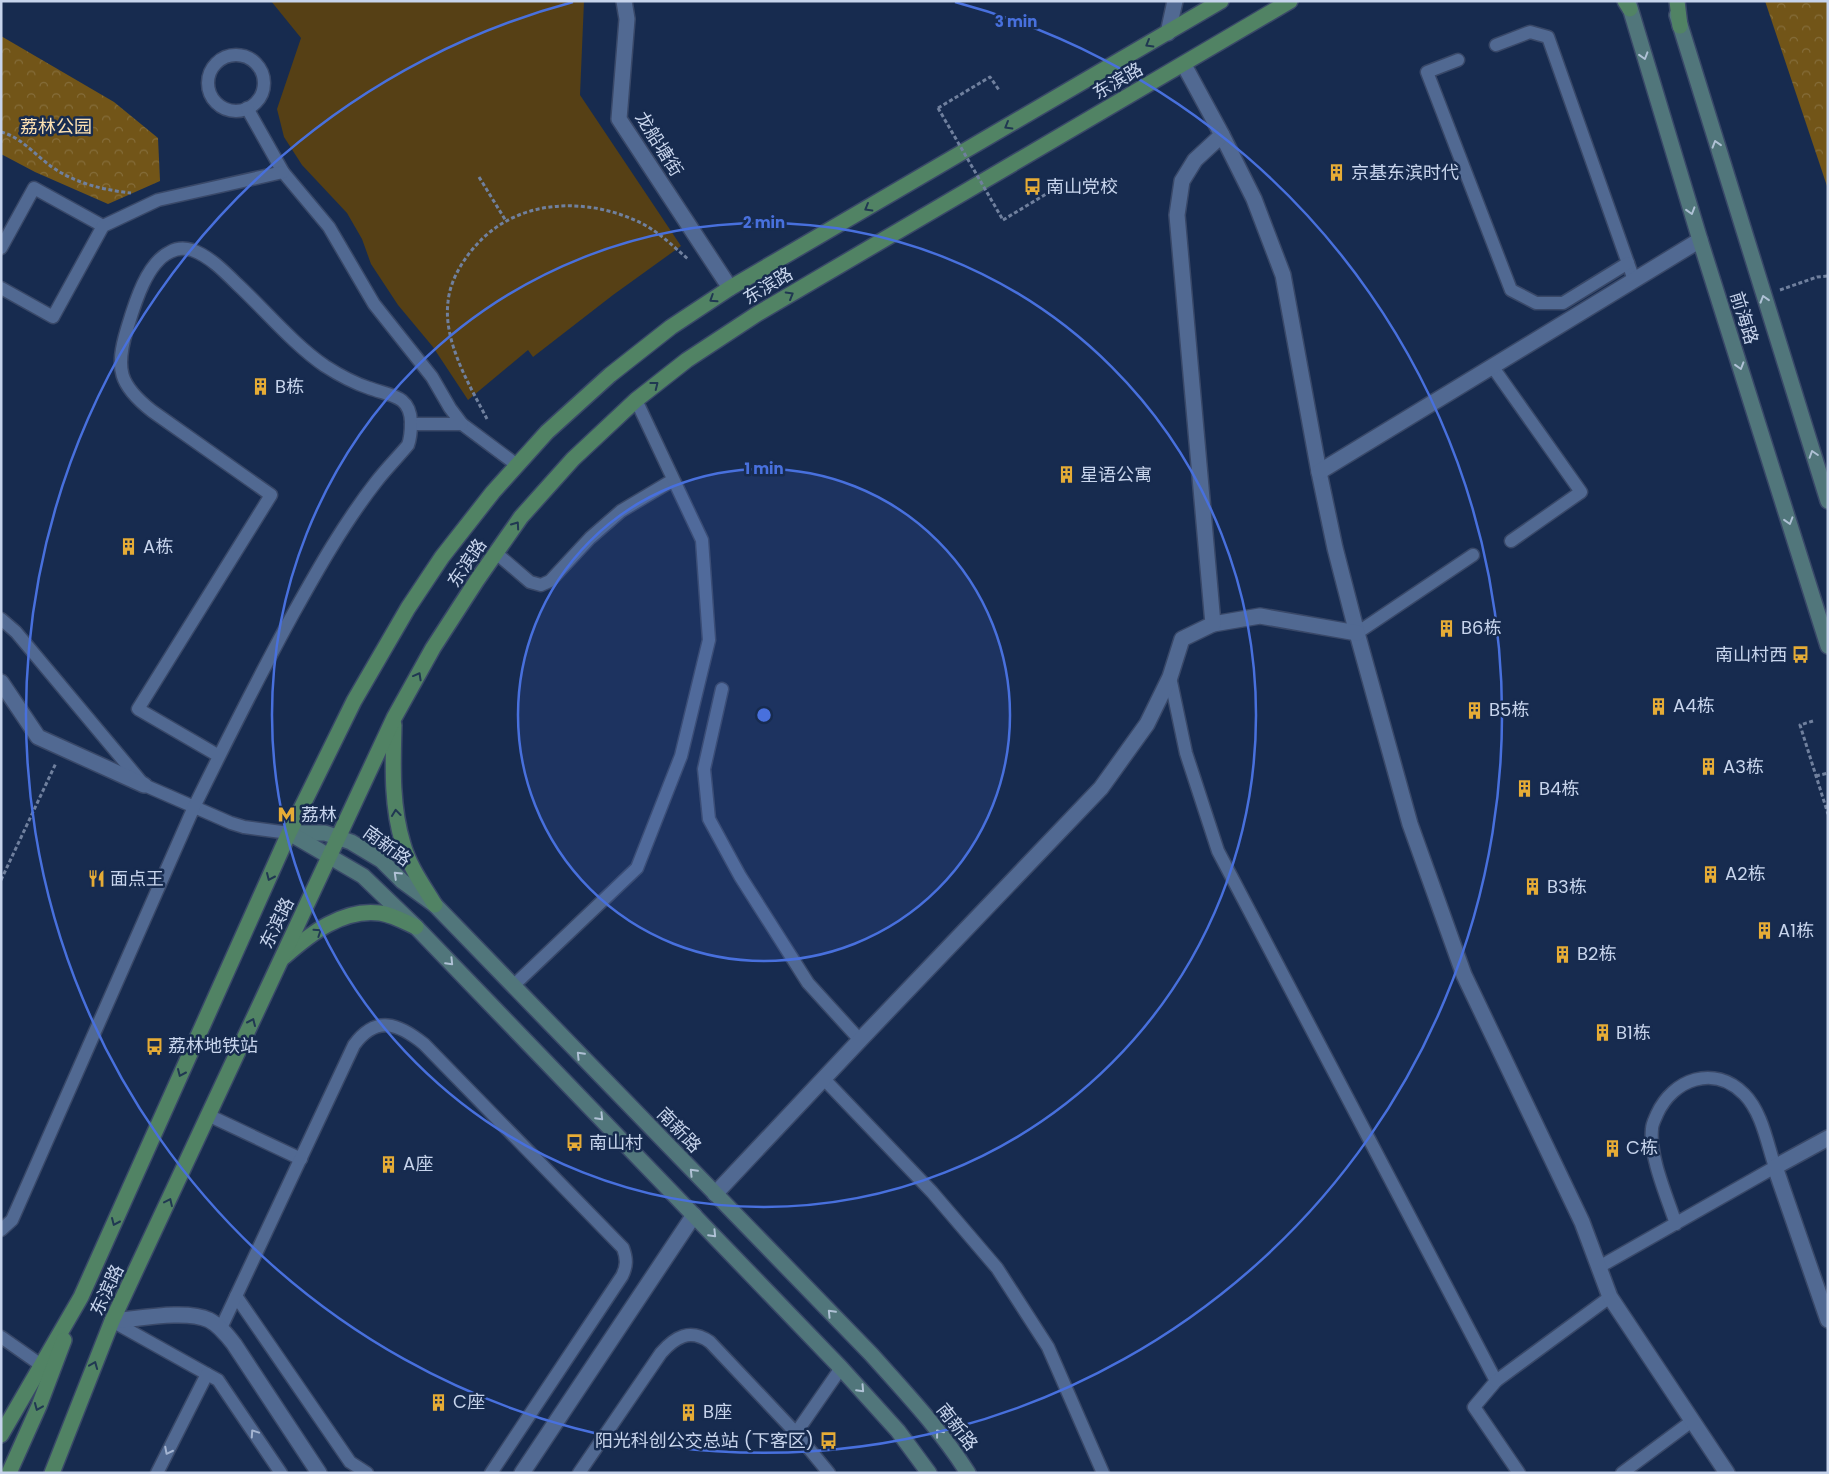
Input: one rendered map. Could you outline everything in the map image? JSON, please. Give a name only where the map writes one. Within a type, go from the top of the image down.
[{"type":"main road","name":"东滨路","points":[[1,1435],[81,1297],[290,833],[354,701],[408,608],[442,557],[493,492],[547,432],[610,375],[670,327],[730,288],[1221,1]]},
{"type":"main road","name":"东滨路","points":[[52,1473],[112,1321],[210,1116],[394,718],[433,648],[521,517],[573,459],[636,400],[688,360],[756,314],[1184,65],[1290,1]]},
{"type":"main road","name":"前海路","points":[[1672,1],[1828,501]]},
{"type":"main road","points":[[1678,1],[1680,26]]},
{"type":"main road","name":"前海路","points":[[1628,4],[1828,646]]},
{"type":"main road","points":[[394,718],[393,763],[397,820],[403,845],[412,866],[435,905]]},
{"type":"main road","points":[[290,833],[362,876],[416,927],[841,1368],[898,1432],[929,1473]]},
{"type":"main road","name":"南新路","points":[[290,833],[325,833],[367,850],[381,860],[402,881],[435,905],[871,1354],[908,1395],[968,1473]]},
{"type":"main road","points":[[280,962],[300,944],[345,916],[366,912],[382,913],[416,927]]},
{"type":"main road","points":[[9,1473],[39,1406],[81,1297]]},
{"type":"main road","points":[[63,1473],[76,1410]]},
{"type":"street","name":"龙船塘街","points":[[624,1],[627,19],[619,119],[730,288]]},
{"type":"street","points":[[1168,33],[1175,1]]},
{"type":"street","points":[[1184,65],[1222,135],[1254,200],[1283,275],[1335,548],[1410,824],[1464,975],[1582,1222],[1610,1297],[1727,1473]]},
{"type":"street","points":[[1213,624],[1177,215],[1182,181],[1194,160],[1222,135]]},
{"type":"street","points":[[1319,472],[1700,240]]},
{"type":"street","points":[[715,1194],[823,1078],[1101,788],[1147,724],[1170,677],[1182,639],[1213,624],[1260,616],[1357,633]]},
{"type":"street","points":[[1,682],[38,737],[144,785]]},
{"type":"street","points":[[1828,1138],[1775,1167],[1828,1320]]},
{"type":"street","points":[[522,1473],[694,1215]]},
{"type":"street","points":[[112,1321],[186,1314],[210,1320],[221,1328],[234,1344],[319,1473]]},
{"type":"lane","points":[[1496,45],[1530,32],[1548,37],[1634,280]]},
{"type":"lane","points":[[238,55],[247,57],[260,69],[263,87],[260,96],[246,108],[228,110],[220,106],[209,92],[209,74],[213,66],[220,59],[238,55]]},
{"type":"lane","points":[[1458,60],[1427,72],[1511,290],[1536,303],[1563,303],[1628,263]]},
{"type":"lane","points":[[246,108],[282,172],[329,227],[374,304],[432,377],[450,408],[462,424],[518,465]]},
{"type":"lane","points":[[1,288],[54,317],[103,226],[158,200],[282,172]]},
{"type":"lane","points":[[1,248],[34,188],[103,226]]},
{"type":"lane","points":[[1,1230],[12,1220],[194,807],[276,646],[336,542],[375,484],[411,439],[410,411],[404,402],[390,394],[369,388],[347,378],[325,366],[220,268],[203,255],[180,248],[168,252],[152,268],[137,296],[122,345],[120,364],[124,382],[136,398],[152,411],[271,496],[138,709],[219,756]]},
{"type":"lane","points":[[1492,366],[1581,492],[1511,541]]},
{"type":"lane","points":[[513,986],[637,868],[681,756],[709,640],[702,540],[636,400]]},
{"type":"lane","points":[[411,424],[462,424]]},
{"type":"lane","points":[[496,553],[530,582],[541,585],[550,581],[560,572],[590,538],[621,512],[673,480]]},
{"type":"lane","points":[[1357,633],[1472,555]]},
{"type":"lane","points":[[1,619],[16,632],[144,785],[244,828],[290,833]]},
{"type":"lane","points":[[1170,677],[1186,753],[1218,851],[1496,1381]]},
{"type":"lane","points":[[722,690],[704,769],[709,819],[740,876],[808,983],[860,1040]]},
{"type":"lane","points":[[221,1328],[354,1045],[360,1036],[379,1025],[397,1026],[424,1044],[623,1248],[626,1257],[626,1266],[622,1276],[491,1473]]},
{"type":"lane","points":[[1599,1267],[1676,1224],[1775,1167],[1757,1112],[1744,1094],[1728,1082],[1708,1076],[1691,1080],[1674,1089],[1661,1105],[1652,1127],[1652,1150],[1676,1224]]},
{"type":"lane","points":[[823,1078],[932,1192],[997,1268],[1048,1347],[1104,1473]]},
{"type":"lane","points":[[210,1116],[301,1159]]},
{"type":"lane","points":[[236,1296],[350,1462],[367,1473]]},
{"type":"lane","points":[[1520,1473],[1474,1407],[1496,1381],[1610,1297]]},
{"type":"lane","points":[[112,1321],[218,1380],[281,1473]]},
{"type":"lane","points":[[579,1473],[661,1353],[673,1340],[689,1335],[696,1335],[710,1342],[796,1432],[829,1473]]},
{"type":"lane","points":[[1,1337],[41,1365]]},
{"type":"lane","points":[[796,1432],[841,1368]]},
{"type":"lane","points":[[157,1473],[207,1374]]},
{"type":"lane","points":[[1622,1473],[1692,1421]]},
{"type":"path","points":[[999,90],[990,76],[938,108],[1003,220],[1056,188],[1052,180]]},
{"type":"path","points":[[1,132],[10,134],[52,167],[72,178],[106,191],[145,195],[158,200]]},
{"type":"path","points":[[479,177],[506,221]]},
{"type":"path","points":[[487,420],[456,355],[449,330],[448,302],[457,272],[473,249],[489,232],[524,212],[548,207],[571,206],[600,209],[645,225],[688,259]]},
{"type":"path","points":[[1763,296],[1817,277],[1828,276]]},
{"type":"path","points":[[1813,721],[1800,725],[1828,814]]},
{"type":"path","points":[[2,878],[63,749]]},
{"type":"path","points":[[1816,776],[1828,773]]},
{"type":"shaded area","points":[[271,1],[584,1],[580,95],[681,246],[613,295],[533,357],[528,350],[468,400],[433,347],[398,305],[371,264],[362,239],[347,213],[302,165],[284,137],[277,109],[301,38]]},
{"type":"green space","points":[[1765,1],[1828,1],[1828,189]]},
{"type":"green space","name":"荔林公园","points":[[1,36],[114,102],[158,138],[160,181],[108,204],[35,172],[1,154]]},
{"type":"place","name":"京基东滨时代","points":[[1337,173]]},
{"type":"place","name":"南山党校","points":[[1032,187]]},
{"type":"place","name":"B栋","points":[[261,387]]},
{"type":"place","name":"星语公寓","points":[[1066,475]]},
{"type":"place","name":"A栋","points":[[129,547]]},
{"type":"place","name":"B6栋","points":[[1447,628]]},
{"type":"place","name":"南山村西","points":[[1801,655]]},
{"type":"place","name":"A4栋","points":[[1659,706]]},
{"type":"place","name":"B5栋","points":[[1475,710]]},
{"type":"place","name":"A3栋","points":[[1709,767]]},
{"type":"place","name":"B4栋","points":[[1525,789]]},
{"type":"place","name":"荔林","points":[[287,815]]},
{"type":"place","name":"A2栋","points":[[1711,874]]},
{"type":"place","name":"面点王","points":[[96,879]]},
{"type":"place","name":"B3栋","points":[[1533,887]]},
{"type":"place","name":"A1栋","points":[[1764,931]]},
{"type":"place","name":"B2栋","points":[[1563,954]]},
{"type":"place","name":"B1栋","points":[[1602,1033]]},
{"type":"place","name":"荔林地铁站","points":[[154,1046]]},
{"type":"place","name":"南山村","points":[[575,1143]]},
{"type":"place","name":"C栋","points":[[1612,1148]]},
{"type":"place","name":"A座","points":[[389,1164]]},
{"type":"place","name":"C座","points":[[439,1402]]},
{"type":"place","name":"B座","points":[[689,1412]]},
{"type":"place","name":"阳光科创公交总站 (下客区)","points":[[828,1441]]}]
